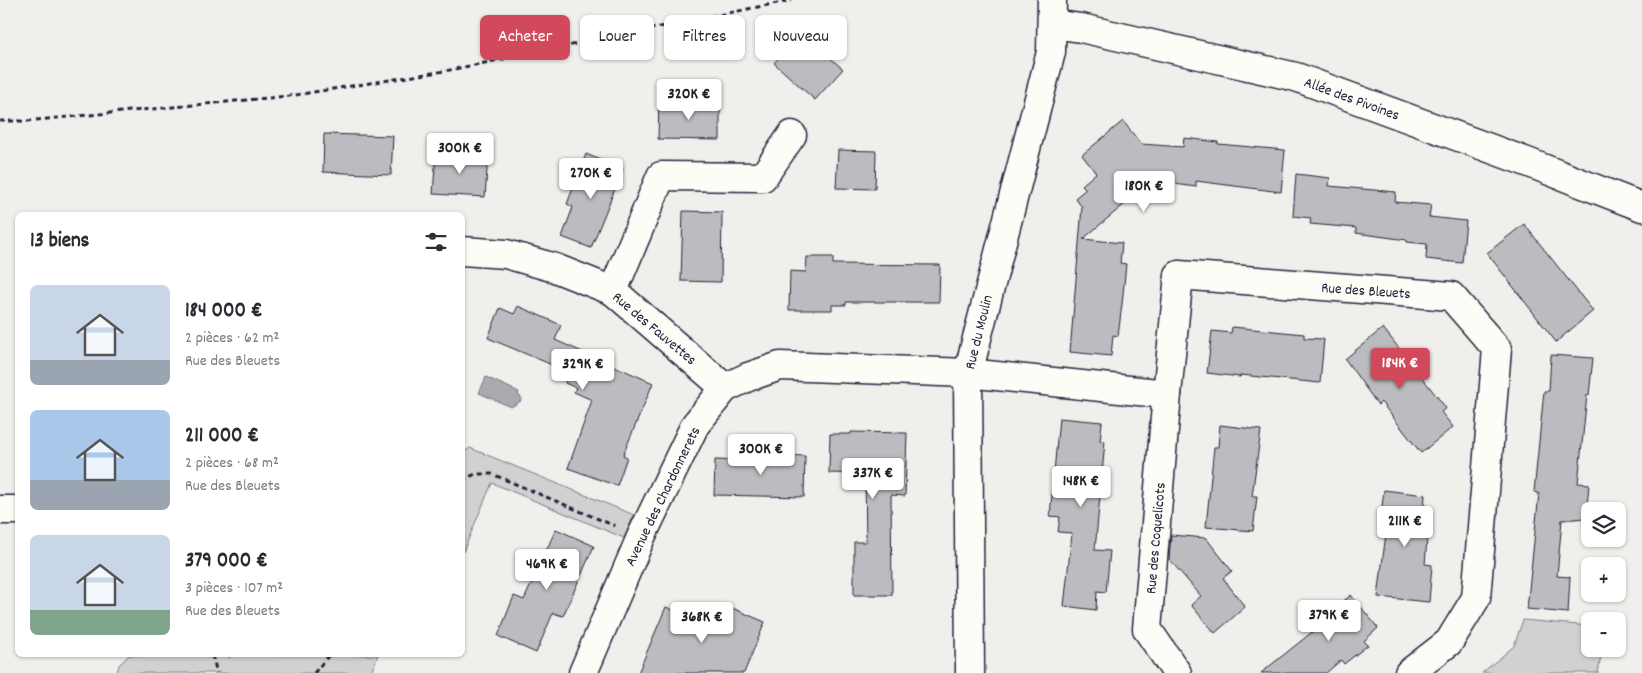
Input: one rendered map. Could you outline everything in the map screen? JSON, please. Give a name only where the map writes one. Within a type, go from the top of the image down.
[{"type":"street","name":"Allée des Pivoines","points":[[1052,12],[1081,28],[1296,77],[1527,162],[1642,207]]},
{"type":"street","name":"Rue du Moulin","points":[[970,673],[968,373],[1051,52],[1052,12]]},
{"type":"street","points":[[613,291],[661,176],[763,177],[792,135]]},
{"type":"street","name":"Rue des Fauvettes","points":[[465,251],[506,254],[555,268],[613,291],[725,388]]},
{"type":"street","name":"Rue des Bleuets","points":[[1167,394],[1179,275],[1451,296],[1498,349],[1476,598],[1449,642],[1409,673]]},
{"type":"street","name":"Avenue des Chardonnerets","points":[[582,673],[641,537],[694,425],[725,388],[748,377],[780,366],[968,373]]},
{"type":"street","points":[[968,373],[1167,394]]},
{"type":"street","name":"Rue des Coquelicots","points":[[1167,394],[1147,629],[1177,673]]},
{"type":"street","points":[[0,510],[15,510]]},
{"type":"path","points":[[0,120],[26,121],[290,96],[445,72],[792,0]]},
{"type":"path","points":[[465,479],[476,474],[492,474],[641,537]]},
{"type":"path","points":[[213,657],[217,673]]},
{"type":"path","points":[[314,673],[327,657]]},
{"type":"shaded area","points":[[486,377],[519,392],[518,395],[522,398],[521,401],[511,407],[479,393]]},
{"type":"shaded area","points":[[470,448],[634,515],[624,538],[492,483],[465,547],[465,452]]},
{"type":"shaded area","points":[[1523,620],[1581,625],[1581,657],[1601,657],[1598,673],[1482,673],[1514,646]]},
{"type":"shaded area","points":[[127,657],[377,657],[371,673],[117,673],[119,665]]},
{"type":"building","points":[[777,60],[832,60],[843,69],[815,100],[774,63]]},
{"type":"building","points":[[659,100],[720,103],[720,140],[658,139]]},
{"type":"building","points":[[1123,121],[1141,144],[1183,147],[1184,138],[1218,142],[1218,144],[1285,150],[1281,192],[1196,181],[1196,187],[1152,181],[1083,239],[1122,243],[1120,263],[1126,264],[1118,336],[1113,335],[1111,356],[1070,352],[1082,207],[1075,198],[1086,189],[1082,185],[1096,173],[1082,155]]},
{"type":"building","points":[[324,134],[393,136],[391,175],[323,172]]},
{"type":"building","points":[[838,150],[876,151],[875,189],[836,188]]},
{"type":"building","points":[[436,153],[488,156],[485,197],[433,194]]},
{"type":"building","points":[[586,154],[623,169],[591,248],[562,237],[573,207],[567,204]]},
{"type":"building","points":[[1296,174],[1330,178],[1329,186],[1396,192],[1395,202],[1431,205],[1429,217],[1466,221],[1462,263],[1426,259],[1427,244],[1356,233],[1356,228],[1310,224],[1311,218],[1293,216]]},
{"type":"building","points":[[683,211],[722,212],[721,282],[681,281]]},
{"type":"building","points":[[1524,224],[1593,311],[1556,342],[1487,253]]},
{"type":"building","points":[[807,257],[833,257],[833,264],[940,265],[939,302],[846,302],[846,305],[832,305],[832,310],[789,310],[790,271],[806,272]]},
{"type":"building","points":[[518,306],[561,325],[555,340],[653,383],[623,455],[627,457],[617,486],[568,468],[592,400],[574,392],[576,388],[565,383],[569,372],[488,338],[500,308],[514,314]]},
{"type":"building","points":[[1232,327],[1304,334],[1304,338],[1324,339],[1320,383],[1207,373],[1212,331],[1231,333]]},
{"type":"building","points":[[1383,328],[1446,408],[1441,412],[1453,427],[1421,453],[1381,402],[1378,405],[1345,359]]},
{"type":"building","points":[[1551,355],[1593,358],[1589,395],[1587,395],[1578,483],[1589,484],[1587,502],[1581,502],[1581,518],[1562,520],[1557,576],[1570,577],[1568,613],[1527,609],[1539,493],[1534,492],[1544,391],[1549,391]]},
{"type":"building","points":[[1059,418],[1102,422],[1100,441],[1105,441],[1095,550],[1110,551],[1106,592],[1097,591],[1096,610],[1064,606],[1072,533],[1058,532],[1060,517],[1050,516]]},
{"type":"building","points":[[1220,425],[1261,430],[1252,496],[1257,496],[1253,531],[1206,527],[1214,447],[1218,447]]},
{"type":"building","points":[[851,432],[907,433],[905,496],[891,495],[892,595],[854,595],[854,542],[866,542],[865,474],[829,473],[830,434],[851,434]]},
{"type":"building","points":[[745,454],[805,456],[804,497],[714,495],[715,460],[744,461]]},
{"type":"building","points":[[1384,490],[1425,495],[1424,512],[1429,513],[1425,564],[1432,565],[1429,602],[1378,597],[1387,525],[1380,524]]},
{"type":"building","points":[[556,529],[594,546],[563,616],[553,613],[536,653],[498,636],[514,596],[524,600]]},
{"type":"building","points":[[1171,535],[1206,538],[1232,571],[1223,578],[1245,607],[1215,633],[1191,605],[1201,596],[1169,559]]},
{"type":"building","points":[[1351,595],[1378,628],[1364,641],[1368,645],[1344,664],[1341,660],[1326,673],[1261,673],[1326,621],[1323,618]]},
{"type":"building","points":[[725,605],[765,622],[744,673],[638,673],[666,607],[716,628]]}]
